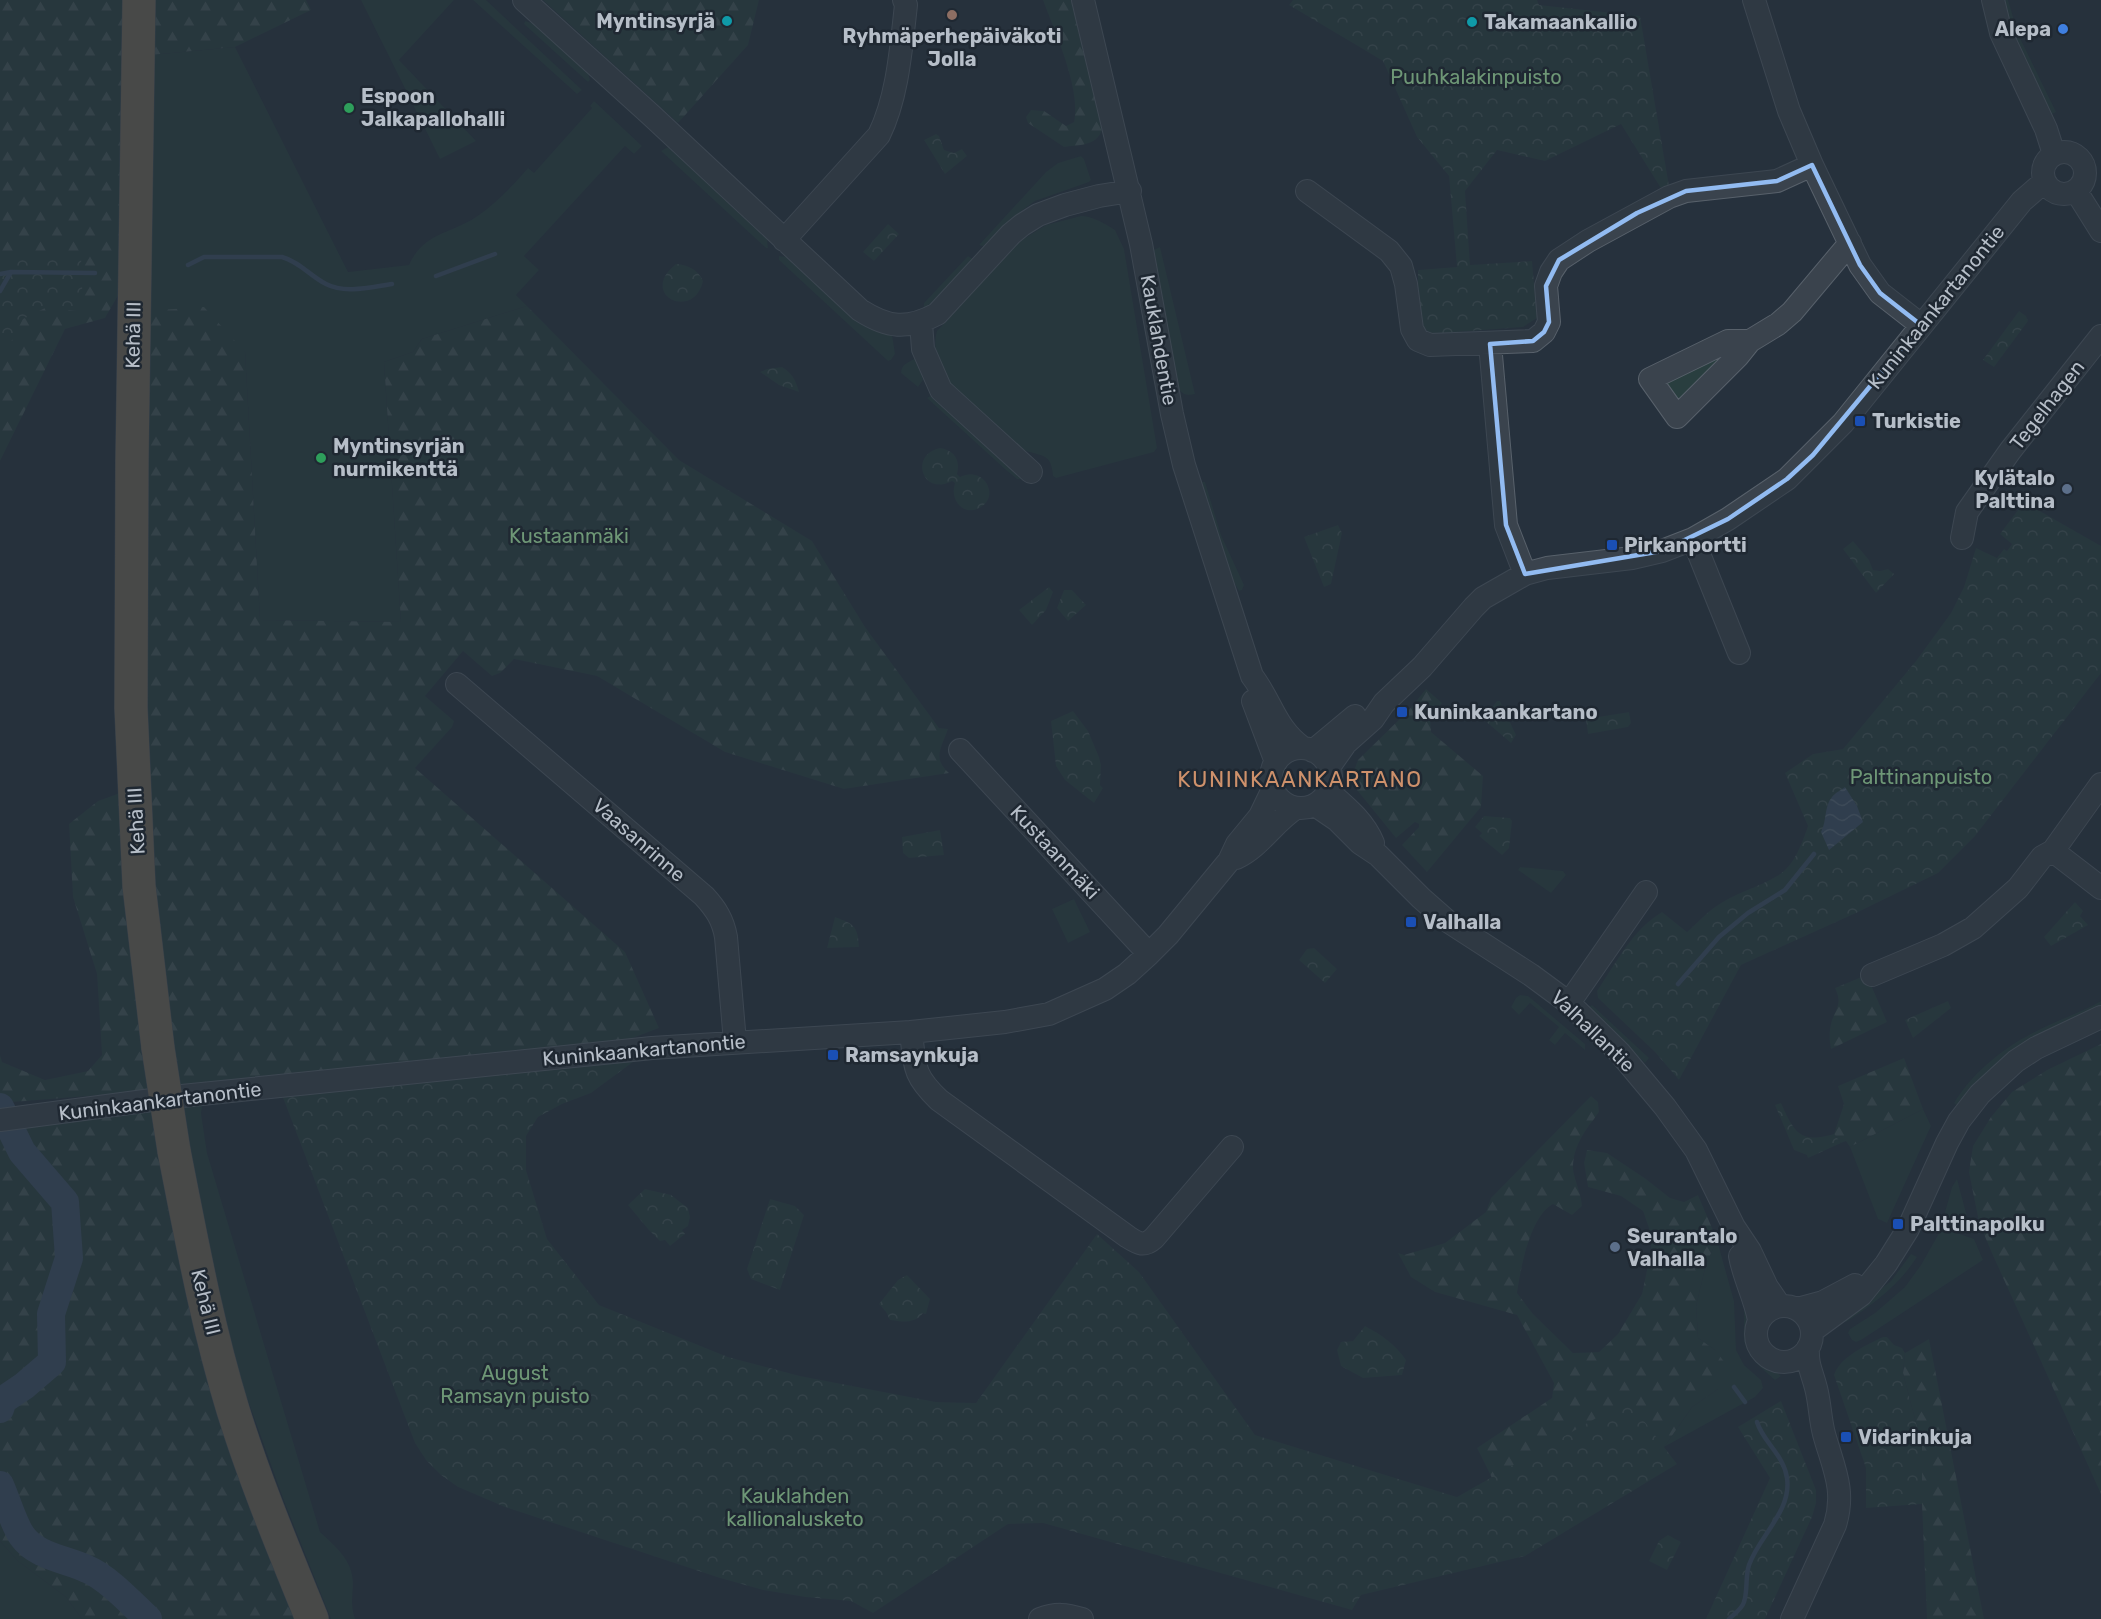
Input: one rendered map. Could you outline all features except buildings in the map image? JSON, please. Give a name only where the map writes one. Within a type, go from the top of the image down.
[{"type":"highway","name":"Kehä III","points":[[139,0],[131,708],[142,919],[174,1151],[198,1271],[233,1409],[277,1534],[312,1619]]},
{"type":"street","points":[[524,0],[860,310],[874,319],[897,326],[921,323],[936,314],[1022,225],[1038,215],[1065,205],[1130,191]]},
{"type":"street","name":"Kauklahdentie","points":[[1083,0],[1130,191],[1172,414],[1184,465],[1252,676],[1264,692],[1280,725],[1290,739],[1315,755]]},
{"type":"street","points":[[1754,0],[1789,111],[1860,265],[1880,293],[1922,325]]},
{"type":"street","points":[[1993,0],[2001,33],[2046,129],[2054,154]]},
{"type":"street","points":[[784,240],[879,135],[885,122],[901,56],[905,3]]},
{"type":"street","points":[[2067,152],[2092,161],[2076,191],[2061,195],[2048,188],[2044,182],[2042,172],[2044,164],[2054,154],[2067,152]]},
{"type":"street","points":[[1307,191],[1389,251],[1401,266],[1406,284],[1412,329],[1418,340],[1430,345],[1490,344],[1533,340],[1544,332],[1549,322],[1546,286],[1559,260],[1637,213],[1669,197],[1686,192],[1777,181],[1812,165]]},
{"type":"street","name":"Kuninkaankartanontie","points":[[1315,755],[1346,743],[1373,719],[1384,703],[1422,667],[1483,598],[1525,574],[1547,568],[1632,558],[1662,551],[1693,539],[1788,480],[1843,423],[2022,201],[2044,182]]},
{"type":"street","points":[[2076,191],[2101,231]]},
{"type":"street","points":[[1750,341],[1778,324],[1792,312],[1850,243]]},
{"type":"street","points":[[921,323],[923,349],[941,390],[1031,472]]},
{"type":"street","name":"Tegelhagen","points":[[1962,538],[1967,512],[2010,451],[2101,336]]},
{"type":"street","points":[[1490,344],[1506,525],[1525,574]]},
{"type":"street","points":[[1693,539],[1739,653]]},
{"type":"street","name":"Kauklahdentie","points":[[1252,676],[1250,694],[1276,762]]},
{"type":"street","name":"Vaasanrinne","points":[[458,684],[704,896],[717,911],[726,937],[735,1042]]},
{"type":"street","name":"Kustaanmäki","points":[[960,750],[1149,954]]},
{"type":"street","points":[[1288,751],[1315,755],[1331,779],[1313,801],[1282,801],[1273,789],[1271,775],[1276,762],[1288,751]]},
{"type":"street","points":[[1872,975],[1943,945],[1973,928],[2018,888],[2042,857],[2053,851],[2101,784]]},
{"type":"street","name":"Kuninkaankartanontie","points":[[0,1120],[182,1096],[629,1050],[911,1032],[1005,1022],[1049,1014],[1105,989],[1127,974],[1168,935],[1229,861],[1238,844],[1260,816],[1273,789]]},
{"type":"street","name":"Kuninkaankartanontie","points":[[1229,861],[1245,854],[1282,816],[1313,801]]},
{"type":"street","name":"Valhallantie","points":[[1313,801],[1349,809],[1370,835],[1378,855],[1421,898],[1446,920],[1531,975],[1569,1003],[1619,1052],[1665,1107],[1696,1150],[1767,1287],[1789,1308]]},
{"type":"street","points":[[2053,851],[2101,888]]},
{"type":"street","points":[[1569,1003],[1646,892]]},
{"type":"street","points":[[1783,1362],[1798,1358],[1810,1339],[1861,1295],[1898,1248],[1947,1143],[1959,1121],[1980,1094],[2009,1066],[2036,1048],[2101,1017]]},
{"type":"street","points":[[911,1032],[916,1073],[923,1085],[939,1100],[1069,1196],[1140,1244],[1148,1244],[1154,1238],[1232,1147]]},
{"type":"street","name":"Valhallantie","points":[[1734,1227],[1743,1271],[1756,1304],[1759,1320]]},
{"type":"street","points":[[1823,1432],[1791,1371],[1783,1362],[1768,1357],[1758,1344],[1756,1336],[1759,1320],[1772,1308],[1789,1308],[1823,1302],[1877,1273]]},
{"type":"street","points":[[1789,1308],[1809,1322],[1810,1339],[1807,1364],[1816,1389],[1823,1432],[1841,1491],[1840,1510],[1835,1525],[1792,1619]]},
{"type":"street","points":[[1040,1619],[1054,1614],[1066,1614],[1082,1619]]},
{"type":"highlighted area","points":[[1812,165],[1860,265],[1880,293],[1921,325],[1813,455],[1787,479],[1728,519],[1662,551],[1525,574],[1506,525],[1490,344],[1533,341],[1544,332],[1549,322],[1546,286],[1559,260],[1637,213],[1686,191],[1777,181]]},
{"type":"green space","points":[[0,0],[124,0],[120,292],[105,318],[65,329],[0,461]]},
{"type":"green space","points":[[153,0],[306,0],[311,10],[235,47],[150,55]]},
{"type":"green space","points":[[361,0],[454,0],[399,60],[476,141],[440,159]]},
{"type":"green space","points":[[473,0],[486,0],[582,90],[577,94]]},
{"type":"green space","points":[[543,0],[759,0],[748,45],[678,123]]},
{"type":"green space","points":[[1043,0],[1071,0],[1102,130],[1096,139],[1086,144],[1064,147],[1028,123],[1026,117],[1031,110],[1044,111],[1066,126],[1074,122],[1074,93],[1070,77]]},
{"type":"green space","name":"Puuhkalakinpuisto","points":[[1293,0],[1537,0],[1539,5],[1640,16],[1669,186],[1662,190],[1621,124],[1545,161],[1497,150],[1465,191],[1470,265],[1532,261],[1537,318],[1523,327],[1430,334],[1418,322],[1418,270],[1457,267],[1449,176],[1417,137],[1383,61],[1289,5]]},
{"type":"green space","points":[[2002,0],[2008,0],[2018,34],[2056,112],[2050,115],[2014,41]]},
{"type":"green space","points":[[525,21],[535,24],[588,73],[590,80],[588,82],[524,24]]},
{"type":"green space","points":[[235,47],[348,272],[409,265],[415,254],[429,240],[466,223],[483,212],[504,194],[528,168],[534,173],[592,108],[590,106],[594,101],[642,146],[634,154],[625,146],[524,256],[539,270],[516,295],[527,306],[422,339],[413,352],[384,362],[401,622],[260,620],[245,352],[144,311],[150,55]]},
{"type":"green space","points":[[936,134],[944,150],[954,153],[962,149],[967,156],[945,174],[924,140]]},
{"type":"green space","points":[[668,147],[767,238],[768,248],[661,151]]},
{"type":"green space","points":[[1081,156],[1091,180],[1089,182],[1035,201],[1016,215],[986,247],[979,245],[1046,172],[1058,163]]},
{"type":"green space","points":[[1081,216],[1094,219],[1115,230],[1124,249],[1157,448],[1154,452],[1056,478],[1053,476],[1047,458],[1019,447],[948,384],[941,373],[935,344],[937,331],[1020,241],[1046,225]]},
{"type":"green space","points":[[888,224],[899,234],[874,261],[863,252]]},
{"type":"green space","points":[[1160,247],[1195,394],[1185,394],[1177,387],[1154,250]]},
{"type":"green space","points":[[51,253],[81,256],[83,312],[47,307],[23,319],[12,340],[0,355],[0,254]]},
{"type":"green space","points":[[779,256],[788,257],[859,323],[881,333],[892,334],[895,354],[891,360],[888,361],[779,260]]},
{"type":"green space","points":[[968,256],[973,259],[924,309],[924,303]]},
{"type":"green space","points":[[676,264],[692,269],[703,281],[698,293],[690,300],[680,302],[672,300],[665,294],[662,286],[666,275]]},
{"type":"green space","points":[[527,306],[679,460],[812,541],[865,627],[939,728],[948,729],[940,757],[944,768],[949,773],[844,789],[725,752],[597,676],[514,659],[500,673],[492,676],[463,651],[425,696],[454,721],[452,727],[415,768],[625,952],[659,1028],[630,1039],[178,1085],[158,950],[144,769],[144,311],[204,307],[245,352],[260,620],[401,622],[384,362],[413,352],[422,339]]},
{"type":"green space","points":[[2019,311],[2026,316],[2028,321],[1994,367],[1983,360]]},
{"type":"green space","points":[[1732,350],[1679,403],[1664,381]]},
{"type":"green space","points":[[916,358],[923,380],[918,387],[901,373],[904,365]]},
{"type":"green space","points":[[782,367],[793,377],[799,392],[779,385],[760,372]]},
{"type":"green space","points":[[932,395],[1022,479],[1017,479],[1006,470],[927,398]]},
{"type":"green space","points":[[940,448],[953,453],[958,464],[957,474],[960,477],[968,474],[975,475],[986,483],[989,495],[981,507],[969,510],[959,506],[954,495],[955,483],[952,481],[933,484],[927,479],[922,466],[924,458],[930,452]]},
{"type":"green space","points":[[1202,482],[1205,482],[1221,535],[1244,585],[1242,590],[1239,591],[1220,556],[1207,511]]},
{"type":"green space","name":"Palttinanpuisto","points":[[2024,502],[2101,546],[2101,673],[1975,836],[1938,873],[1741,965],[1679,1080],[1655,1052],[1598,998],[1597,991],[1634,937],[1662,912],[1687,932],[1722,902],[1769,880],[1788,867],[1797,854],[1808,826],[1785,773],[1813,754],[1843,749],[1916,661],[1951,613],[1964,587],[1976,548],[1997,558],[2004,549],[2007,551],[2012,544],[2000,534]]},
{"type":"green space","points":[[1338,525],[1342,533],[1331,584],[1324,587],[1304,537]]},
{"type":"green space","points":[[1853,541],[1869,560],[1873,570],[1888,569],[1894,574],[1876,593],[1843,549]]},
{"type":"green space","points":[[1049,587],[1053,592],[1046,610],[1032,625],[1019,610]]},
{"type":"green space","points":[[1064,590],[1072,590],[1086,605],[1068,621],[1057,608]]},
{"type":"green space","points":[[1426,689],[1442,703],[1430,718],[1431,732],[1483,776],[1481,807],[1427,872],[1402,845],[1419,827],[1419,824],[1415,822],[1396,838],[1357,790],[1354,780],[1358,760],[1409,710]]},
{"type":"green space","points":[[1497,701],[1500,701],[1516,735],[1511,743],[1483,719]]},
{"type":"green space","points":[[1073,711],[1088,731],[1101,765],[1100,785],[1103,788],[1094,803],[1065,780],[1056,766],[1051,721]]},
{"type":"green space","points":[[1629,712],[1631,723],[1628,727],[1588,734],[1586,719]]},
{"type":"green space","points":[[120,793],[151,1091],[0,1103],[0,1055],[2,1062],[45,1080],[88,1071],[102,1055],[97,974],[73,897],[69,824],[98,801]]},
{"type":"green space","points":[[1484,816],[1510,818],[1512,821],[1509,848],[1502,855],[1479,836],[1482,833],[1475,827]]},
{"type":"green space","points":[[940,830],[944,855],[909,858],[903,853],[902,837]]},
{"type":"green space","points":[[1520,867],[1563,871],[1566,875],[1551,893],[1518,870]]},
{"type":"green space","points":[[1074,899],[1090,932],[1068,943],[1052,909]]},
{"type":"green space","points":[[2075,902],[2083,911],[2080,916],[2088,925],[2051,946],[2044,937]]},
{"type":"green space","points":[[835,917],[854,927],[858,934],[859,947],[827,948]]},
{"type":"green space","points":[[1314,948],[1337,969],[1325,983],[1299,960],[1307,949]]},
{"type":"green space","points":[[1864,976],[1868,986],[1871,985],[1887,1022],[1831,1049],[1830,1027],[1838,1001],[1835,988]]},
{"type":"green space","points":[[1520,995],[1528,996],[1585,1044],[1585,1050],[1565,1033],[1555,1045],[1549,1040],[1559,1027],[1530,1003],[1519,1015],[1511,1007]]},
{"type":"green space","points":[[1948,1001],[1951,1008],[1913,1038],[1905,1020]]},
{"type":"green space","points":[[2101,1001],[2101,1008],[1958,1106],[1954,1103],[1968,1083],[2007,1048],[2038,1030]]},
{"type":"green space","points":[[1592,1005],[1649,1058],[1645,1063],[1590,1011],[1588,1008]]},
{"type":"green space","points":[[2101,1044],[2101,1494],[1979,1222],[1969,1172],[1973,1146],[1991,1117],[2012,1092],[2047,1070]]},
{"type":"green space","points":[[1904,1058],[1923,1109],[1850,1147],[1846,1141],[1841,1143],[1834,1134],[1844,1104],[1838,1086]]},
{"type":"green space","name":"August Ramsayn puisto","points":[[637,1059],[591,1093],[562,1104],[538,1117],[526,1136],[526,1170],[547,1239],[599,1305],[728,1357],[800,1376],[936,1402],[976,1403],[1097,1234],[1139,1272],[1255,1435],[1457,1497],[1628,1400],[1677,1464],[1525,1556],[1361,1595],[1352,1610],[1043,1523],[1008,1524],[873,1613],[851,1601],[763,1590],[720,1578],[505,1507],[458,1487],[441,1475],[426,1460],[415,1443],[282,1095]]},
{"type":"green space","points":[[1591,1096],[1598,1102],[1599,1112],[1581,1138],[1575,1152],[1573,1168],[1582,1206],[1572,1215],[1553,1204],[1545,1210],[1528,1244],[1517,1293],[1533,1314],[1573,1353],[1599,1352],[1618,1334],[1642,1294],[1651,1251],[1651,1234],[1643,1211],[1621,1196],[1588,1187],[1584,1163],[1587,1150],[1607,1153],[1670,1198],[1684,1202],[1698,1195],[1717,1240],[1706,1264],[1696,1306],[1698,1338],[1715,1350],[1729,1368],[1718,1389],[1692,1407],[1664,1447],[1457,1498],[1492,1478],[1477,1448],[1552,1398],[1554,1383],[1517,1315],[1435,1292],[1411,1277],[1398,1253],[1404,1255],[1445,1243],[1486,1212],[1491,1198]]},
{"type":"green space","points":[[203,1102],[201,1113],[207,1153],[320,1532],[342,1554],[350,1566],[355,1619],[331,1619],[284,1501],[241,1381],[207,1244],[179,1104]]},
{"type":"green space","points":[[1781,1103],[1790,1121],[1800,1133],[1813,1137],[1834,1134],[1841,1143],[1808,1158],[1807,1155],[1794,1150],[1775,1105]]},
{"type":"green space","points":[[151,1106],[298,1619],[82,1619],[66,1597],[18,1561],[0,1541],[0,1128]]},
{"type":"green space","points":[[1923,1109],[1931,1126],[1887,1223],[1878,1219],[1850,1147]]},
{"type":"green space","points":[[1957,1179],[1969,1224],[1968,1228],[1954,1225],[1944,1216],[1952,1187]]},
{"type":"green space","points":[[645,1189],[671,1195],[688,1208],[690,1217],[688,1226],[682,1230],[685,1234],[670,1246],[665,1240],[660,1241],[628,1205]]},
{"type":"green space","points":[[770,1199],[795,1206],[804,1215],[780,1290],[751,1279],[747,1269]]},
{"type":"green space","points":[[1942,1228],[1974,1239],[1983,1260],[1861,1340],[1856,1342],[1852,1340],[1848,1333],[1850,1329],[1875,1313],[1905,1287],[1921,1265]]},
{"type":"green space","points":[[1717,1240],[1734,1301],[1736,1350],[1744,1365],[1761,1380],[1763,1388],[1755,1397],[1664,1447],[1692,1407],[1718,1389],[1715,1350],[1698,1338],[1696,1306],[1706,1264]]},
{"type":"green space","points":[[1911,1254],[1917,1257],[1894,1285],[1846,1322],[1843,1318],[1891,1281]]},
{"type":"green space","points":[[907,1275],[930,1299],[926,1314],[923,1313],[920,1317],[908,1321],[890,1320],[879,1304],[898,1280]]},
{"type":"green space","points":[[1751,1308],[1749,1333],[1752,1348],[1781,1376],[1775,1380],[1756,1362],[1745,1345],[1744,1310]]},
{"type":"green space","points":[[1365,1326],[1388,1340],[1402,1354],[1406,1360],[1402,1375],[1363,1378],[1341,1366],[1337,1350],[1341,1342],[1353,1341]]},
{"type":"green space","points":[[1883,1337],[1887,1337],[1905,1353],[1903,1373],[1922,1446],[1922,1504],[1866,1508],[1866,1468],[1834,1375],[1848,1357]]},
{"type":"green space","points":[[1929,1339],[1984,1619],[1927,1619],[1922,1446],[1903,1373],[1905,1353]]},
{"type":"green space","points":[[1781,1401],[1816,1490],[1816,1503],[1812,1517],[1765,1619],[1706,1619],[1770,1478],[1738,1427]]},
{"type":"green space","points":[[1668,1535],[1681,1542],[1667,1570],[1649,1561],[1659,1541]]},
{"type":"green space","points":[[0,1541],[18,1561],[66,1597],[82,1619],[0,1619]]},
{"type":"water","points":[[1845,787],[1857,806],[1863,822],[1829,850],[1821,832],[1829,801]]},
{"type":"waterway","points":[[436,276],[495,254]]},
{"type":"waterway","points":[[188,265],[204,257],[282,257],[294,262],[320,281],[341,289],[392,284]]},
{"type":"waterway","points":[[0,274],[11,272],[95,273]]},
{"type":"waterway","points":[[0,291],[11,272]]},
{"type":"waterway","points":[[1678,984],[1719,937],[1748,913],[1785,890],[1814,854]]},
{"type":"waterway","points":[[0,1107],[22,1152],[65,1202],[69,1258],[51,1314],[52,1362],[24,1386],[3,1400],[0,1409]]},
{"type":"waterway","points":[[1734,1387],[1745,1402]]},
{"type":"waterway","points":[[1729,1619],[1743,1605],[1749,1565],[1780,1512],[1787,1490],[1787,1478],[1782,1462],[1757,1422]]},
{"type":"waterway","points":[[0,1485],[16,1525],[28,1543],[52,1557],[79,1566],[103,1578],[148,1619]]},
{"type":"place","name":"Ryhmäperhepäiväkoti Jolla","points":[[952,15]]},
{"type":"place","name":"Myntinsyrjä","points":[[727,21]]},
{"type":"place","name":"Takamaankallio","points":[[1472,22]]},
{"type":"place","name":"Alepa","points":[[2063,29]]},
{"type":"place","name":"Espoon Jalkapallohalli","points":[[349,108]]},
{"type":"place","name":"Turkistie","points":[[1860,421]]},
{"type":"place","name":"Myntinsyrjän nurmikenttä","points":[[321,458]]},
{"type":"place","name":"Kylätalo Palttina","points":[[2067,489]]},
{"type":"place","name":"Pirkanportti","points":[[1612,545]]},
{"type":"place","name":"Kuninkaankartano","points":[[1402,712]]},
{"type":"place","name":"Valhalla","points":[[1411,922]]},
{"type":"place","name":"Ramsaynkuja","points":[[833,1055]]},
{"type":"place","name":"Palttinapolku","points":[[1898,1224]]},
{"type":"place","name":"Seurantalo Valhalla","points":[[1615,1247]]},
{"type":"place","name":"Vidarinkuja","points":[[1846,1437]]},
{"type":"district","name":"KUNINKAANKARTANO","points":[[1300,779]]},
{"type":"park label","name":"Kauklahden kallionalusketo","points":[[795,1508]]}]
